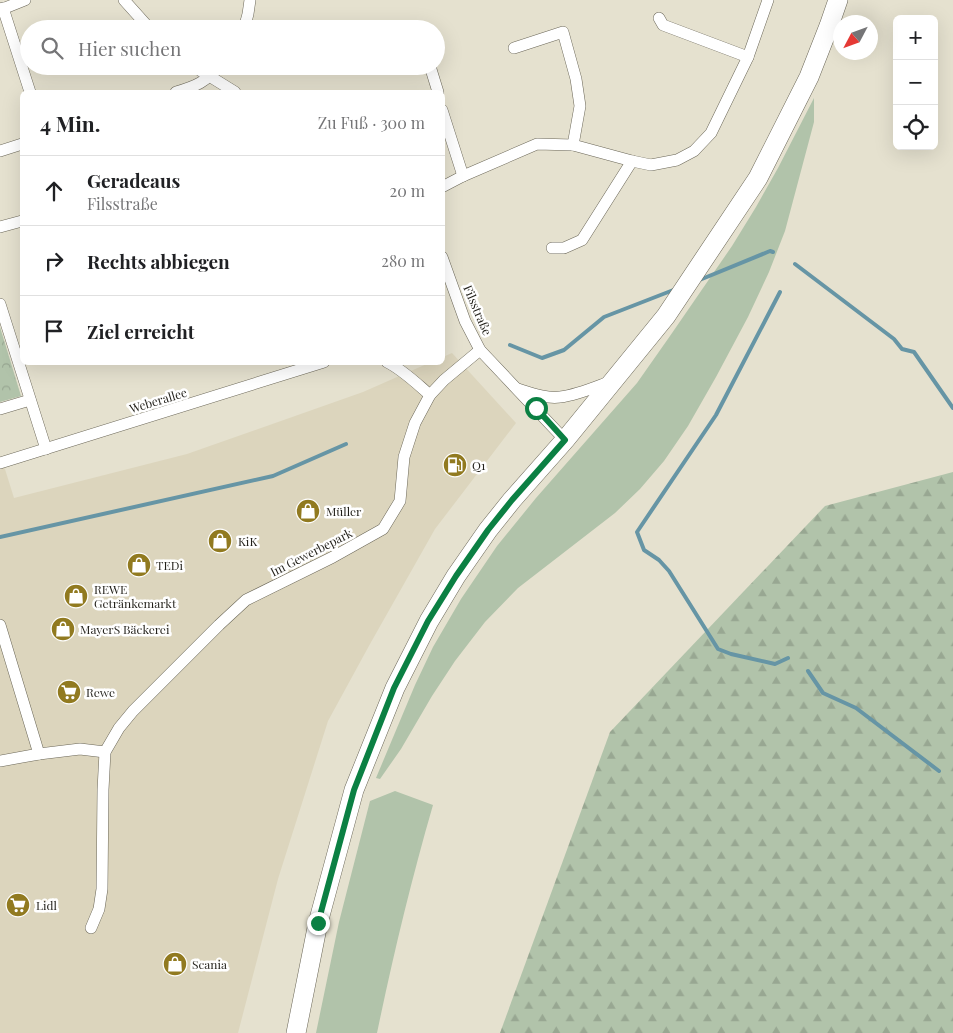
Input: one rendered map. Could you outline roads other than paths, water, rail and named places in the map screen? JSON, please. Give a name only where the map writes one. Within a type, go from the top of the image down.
[{"type":"main road","points":[[296,1033],[318,923],[354,790],[394,688],[428,621],[482,537],[615,380],[666,316],[758,178],[809,77],[838,0]]},
{"type":"street","points":[[20,63],[1,9],[25,0]]},
{"type":"street","points":[[124,0],[142,20]]},
{"type":"street","points":[[246,20],[250,0]]},
{"type":"street","points":[[445,185],[537,144],[574,145],[632,162],[651,165],[677,160],[694,151],[711,134],[748,57],[768,0]]},
{"type":"street","points":[[659,18],[663,25],[748,57]]},
{"type":"street","points":[[514,48],[563,32],[576,79],[580,106],[574,145]]},
{"type":"street","points":[[24,75],[29,90]]},
{"type":"street","points":[[205,75],[231,90]]},
{"type":"street","points":[[183,90],[196,86],[212,75]]},
{"type":"street","points":[[433,75],[437,90]]},
{"type":"street","points":[[445,119],[463,176]]},
{"type":"street","points":[[0,151],[20,145]]},
{"type":"street","points":[[552,248],[564,248],[582,240],[632,162]]},
{"type":"street","points":[[0,227],[20,222]]},
{"type":"street","name":"Filsstraße","points":[[445,264],[465,321],[480,350],[565,440]]},
{"type":"street","points":[[0,307],[46,449]]},
{"type":"street","name":"Im Gewerbepark","points":[[91,928],[99,910],[102,889],[105,752],[119,728],[133,711],[246,600],[333,557],[383,529],[400,502],[404,457],[415,423],[430,395],[444,380],[480,350]]},
{"type":"street","name":"Weberallee","points":[[0,463],[314,365]]},
{"type":"street","points":[[392,365],[430,395]]},
{"type":"street","points":[[518,389],[528,393],[559,397],[589,390],[615,380]]},
{"type":"street","points":[[0,409],[30,400]]},
{"type":"street","points":[[0,625],[39,754]]},
{"type":"street","points":[[0,761],[80,749],[105,752]]},
{"type":"waterway","points":[[697,281],[770,251],[773,252]]},
{"type":"waterway","points":[[795,264],[894,339],[902,349],[914,352],[953,408]]},
{"type":"waterway","points":[[510,345],[542,358],[564,350],[604,317],[676,289]]},
{"type":"waterway","points":[[780,292],[716,415],[637,532],[644,550],[659,560],[669,571],[718,649],[731,654],[775,664],[788,658]]},
{"type":"waterway","points":[[0,537],[273,476],[346,444]]},
{"type":"waterway","points":[[808,671],[823,693],[856,708],[939,771]]},
{"type":"place","name":"Q1","points":[[455,465]]},
{"type":"place","name":"Müller","points":[[308,511]]},
{"type":"place","name":"KiK","points":[[220,541]]},
{"type":"place","name":"TEDi","points":[[139,565]]},
{"type":"place","name":"REWE Getränkemarkt","points":[[76,596]]},
{"type":"place","name":"MayerS Bäckerei","points":[[63,629]]},
{"type":"place","name":"Rewe","points":[[69,692]]},
{"type":"place","name":"Lidl","points":[[18,905]]},
{"type":"place","name":"Scania","points":[[175,964]]}]
